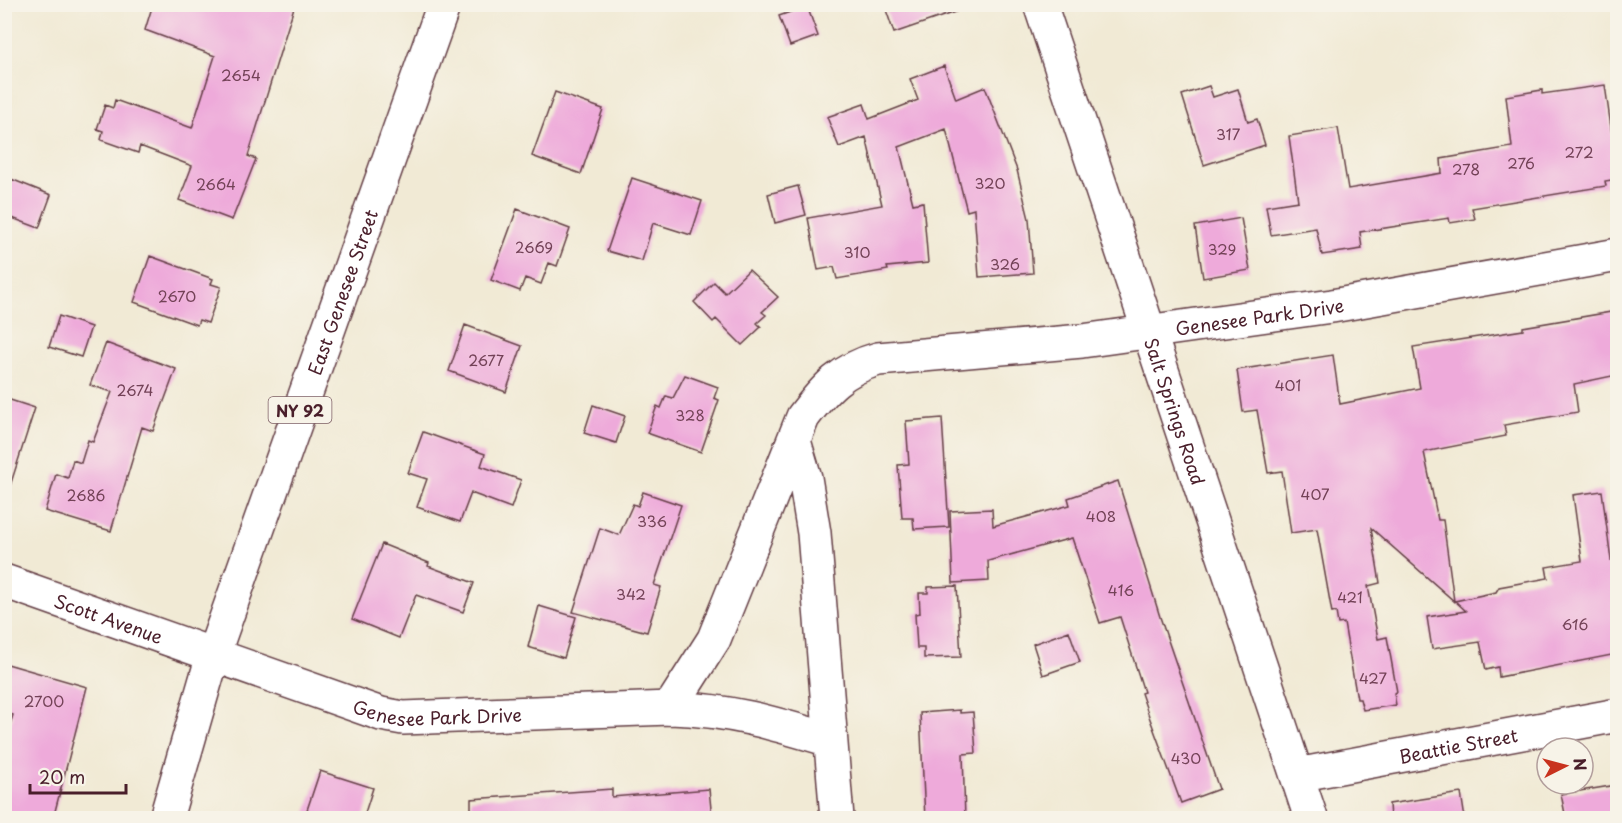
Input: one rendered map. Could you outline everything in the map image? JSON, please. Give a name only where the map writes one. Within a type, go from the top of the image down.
[{"type":"street","name":"East Genesee Street","points":[[166,819],[213,655],[444,4]]},
{"type":"street","name":"Salt Springs Road","points":[[1040,4],[1311,819]]},
{"type":"street","name":"Genesee Park Drive","points":[[670,708],[714,639],[803,417],[827,386],[859,364],[878,359],[1082,341],[1332,306],[1617,255]]},
{"type":"street","points":[[794,441],[805,478],[813,533],[837,819]]},
{"type":"street","name":"Scott Avenue","points":[[4,581],[213,655]]},
{"type":"street","name":"Genesee Park Drive","points":[[213,655],[381,714],[404,718],[670,708],[713,710],[757,718],[830,740]]},
{"type":"street","name":"Beattie Street","points":[[1297,775],[1617,715]]},
{"type":"building","points":[[153,4],[295,4],[248,156],[256,159],[232,220],[179,200],[192,166],[140,146],[138,153],[101,140],[103,131],[97,129],[105,105],[113,108],[115,100],[192,128],[215,56],[145,30]]},
{"type":"building","points":[[884,4],[964,4],[964,9],[894,33]]},
{"type":"building","points":[[807,6],[818,36],[790,46],[779,16]]},
{"type":"building","points":[[944,66],[956,99],[985,87],[1017,170],[1029,219],[1033,273],[979,277],[974,209],[967,211],[946,129],[899,147],[913,204],[923,202],[928,263],[887,267],[888,270],[837,279],[834,267],[818,270],[808,218],[882,205],[866,137],[839,147],[827,117],[864,104],[869,119],[918,100],[910,79]]},
{"type":"building","points":[[1605,85],[1617,170],[1617,179],[1605,181],[1606,186],[1472,208],[1475,219],[1450,223],[1449,218],[1360,232],[1362,249],[1322,255],[1316,228],[1271,235],[1266,206],[1298,201],[1289,136],[1338,128],[1348,189],[1442,173],[1441,159],[1512,147],[1506,96],[1542,90],[1542,94]]},
{"type":"building","points":[[1209,86],[1213,97],[1238,89],[1248,122],[1257,119],[1265,145],[1204,165],[1182,95]]},
{"type":"building","points":[[555,92],[603,109],[581,174],[532,156]]},
{"type":"building","points":[[632,178],[702,201],[691,235],[653,223],[642,261],[607,251]]},
{"type":"building","points":[[11,179],[51,195],[39,228],[4,215],[4,196]]},
{"type":"building","points":[[798,186],[806,215],[775,223],[768,194]]},
{"type":"building","points":[[517,209],[570,229],[557,266],[549,263],[541,284],[525,278],[520,291],[491,280]]},
{"type":"building","points":[[1241,218],[1250,270],[1203,278],[1195,226]]},
{"type":"building","points":[[150,256],[213,279],[211,284],[221,287],[208,323],[199,320],[197,325],[134,302]]},
{"type":"building","points":[[749,270],[778,297],[762,312],[766,315],[757,323],[761,327],[742,345],[716,319],[713,322],[694,302],[714,282],[725,293]]},
{"type":"building","points":[[1617,311],[1617,375],[1574,384],[1578,412],[1504,425],[1506,436],[1424,452],[1438,520],[1443,520],[1454,601],[1371,528],[1380,583],[1368,586],[1378,639],[1387,637],[1397,692],[1394,693],[1396,705],[1363,710],[1360,699],[1357,699],[1344,623],[1338,624],[1336,612],[1332,613],[1317,529],[1291,533],[1282,471],[1268,473],[1257,410],[1243,412],[1237,370],[1333,355],[1340,404],[1420,388],[1413,347],[1523,330],[1523,327]]},
{"type":"building","points":[[59,316],[91,327],[81,357],[49,347]]},
{"type":"building","points":[[465,325],[522,346],[506,392],[449,371]]},
{"type":"building","points":[[106,343],[176,369],[153,431],[142,427],[111,531],[45,511],[56,474],[68,478],[73,460],[81,463],[88,440],[93,442],[112,392],[90,385]]},
{"type":"building","points":[[685,375],[718,387],[714,398],[719,400],[701,452],[647,433],[657,406],[661,408],[666,396],[673,398]]},
{"type":"building","points":[[4,398],[35,408],[10,486],[4,485]]},
{"type":"building","points":[[593,405],[625,416],[616,443],[584,433]]},
{"type":"building","points":[[942,418],[949,527],[914,529],[913,518],[902,518],[898,465],[909,464],[906,421]]},
{"type":"building","points":[[423,432],[485,454],[481,466],[521,480],[511,508],[471,493],[460,522],[417,507],[427,479],[408,473]]},
{"type":"building","points":[[1118,481],[1160,617],[1219,789],[1181,803],[1141,693],[1144,692],[1120,617],[1100,623],[1072,538],[988,561],[989,581],[953,583],[950,511],[992,509],[993,526],[1070,505],[1068,498]]},
{"type":"building","points":[[1602,491],[1611,560],[1617,558],[1617,654],[1499,677],[1498,667],[1486,670],[1480,642],[1432,649],[1427,617],[1466,611],[1455,601],[1496,592],[1499,587],[1548,578],[1546,567],[1582,561],[1573,495]]},
{"type":"building","points":[[643,492],[681,505],[654,585],[661,587],[647,632],[573,612],[600,528],[619,535],[633,504],[638,506]]},
{"type":"building","points":[[382,544],[429,563],[428,566],[474,583],[463,612],[416,595],[399,638],[352,619]]},
{"type":"building","points":[[957,586],[961,657],[924,658],[924,648],[917,648],[915,614],[920,613],[919,593],[928,593],[928,587]]},
{"type":"building","points":[[539,606],[576,617],[564,658],[528,647]]},
{"type":"building","points":[[1069,631],[1080,662],[1043,675],[1033,644]]},
{"type":"building","points":[[4,663],[87,687],[53,819],[4,819],[4,743],[13,715],[4,712]]},
{"type":"building","points":[[960,710],[960,713],[973,712],[976,753],[963,754],[965,819],[925,819],[920,713]]},
{"type":"building","points":[[320,771],[373,788],[363,819],[304,819]]},
{"type":"building","points":[[1617,785],[1617,819],[1566,819],[1561,796],[1595,796],[1595,789]]},
{"type":"building","points":[[612,789],[612,797],[709,789],[712,819],[471,819],[471,799]]},
{"type":"building","points":[[1461,793],[1465,819],[1390,819],[1389,804]]}]
